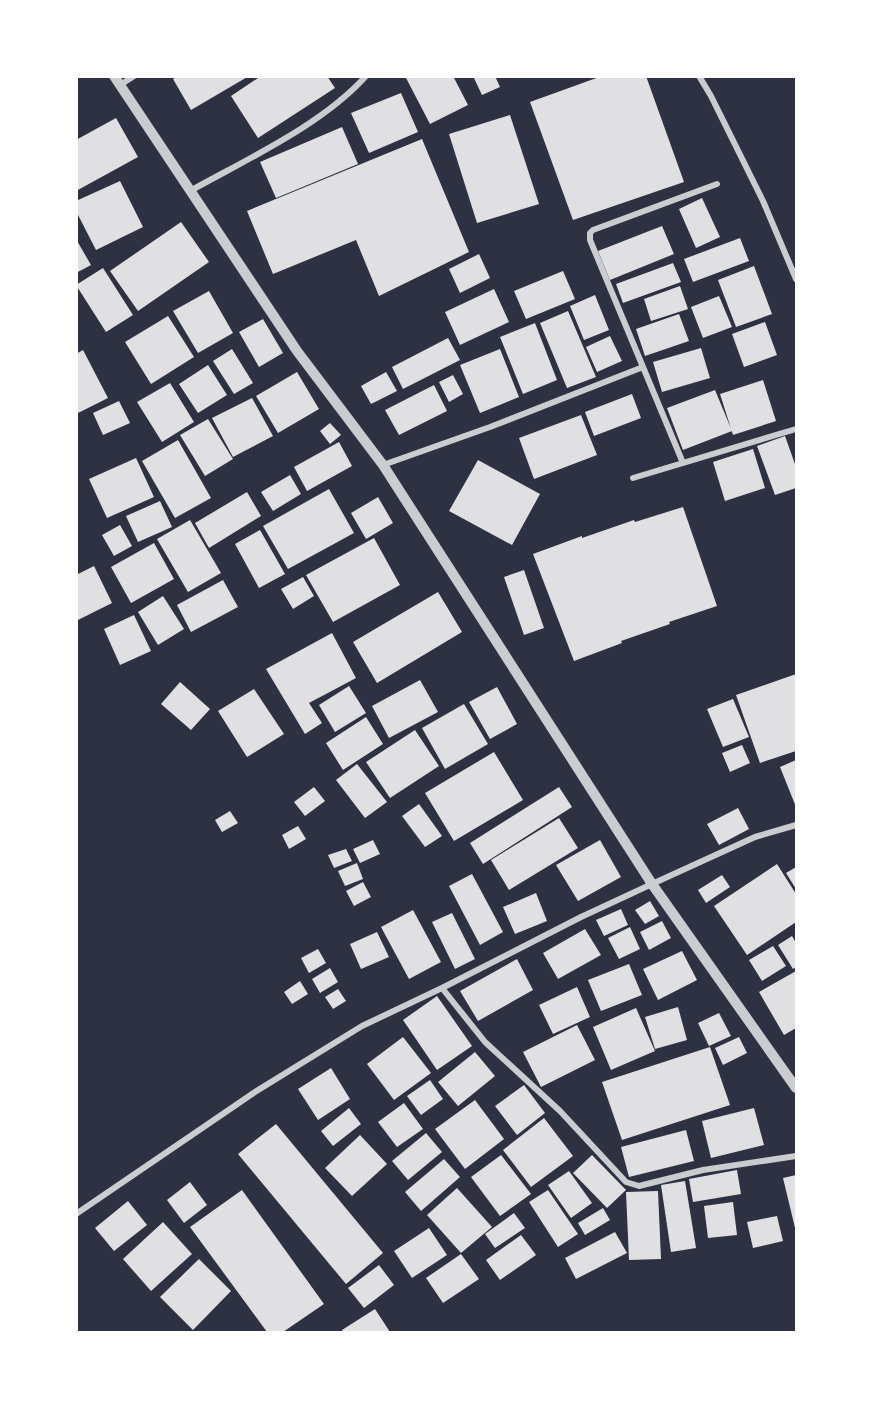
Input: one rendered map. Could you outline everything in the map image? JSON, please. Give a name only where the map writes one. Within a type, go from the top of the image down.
[{"type":"street","points":[[134,76],[117,81],[297,351],[383,465],[651,884],[796,1088]]},
{"type":"street","points":[[190,191],[340,103],[366,76]]},
{"type":"street","points":[[699,76],[763,201],[796,279]]},
{"type":"street","points":[[683,463],[590,240],[590,233],[717,184]]},
{"type":"street","points":[[383,465],[490,427],[643,367]]},
{"type":"street","points":[[633,478],[796,429]]},
{"type":"street","points":[[76,1214],[255,1092],[362,1026],[651,884],[755,837],[796,825]]},
{"type":"street","points":[[442,988],[484,1042],[560,1111],[626,1182],[639,1186],[703,1170],[796,1156]]},
{"type":"building","points":[[178,76],[249,76],[191,110],[173,79]]},
{"type":"building","points":[[261,76],[327,76],[335,88],[258,138],[231,96]]},
{"type":"building","points":[[405,76],[453,76],[468,105],[430,124]]},
{"type":"building","points":[[473,76],[495,76],[500,87],[482,95]]},
{"type":"building","points":[[602,76],[646,76],[684,182],[573,220],[530,102]]},
{"type":"building","points":[[401,93],[418,132],[369,153],[351,113]]},
{"type":"building","points":[[510,115],[539,204],[477,223],[449,134]]},
{"type":"building","points":[[116,118],[138,157],[76,191],[76,140]]},
{"type":"building","points":[[342,127],[358,164],[276,198],[260,162]]},
{"type":"building","points":[[422,139],[469,252],[379,296],[356,240],[273,274],[247,211]]},
{"type":"building","points":[[120,181],[143,227],[96,250],[76,211],[76,201]]},
{"type":"building","points":[[702,198],[720,237],[696,248],[679,209]]},
{"type":"building","points":[[181,222],[209,262],[138,311],[110,271]]},
{"type":"building","points":[[662,226],[674,254],[610,280],[598,251]]},
{"type":"building","points":[[740,238],[749,261],[693,282],[684,259]]},
{"type":"building","points":[[76,239],[91,265],[76,273]]},
{"type":"building","points":[[479,254],[490,278],[460,293],[449,269]]},
{"type":"building","points":[[673,263],[681,282],[623,303],[616,284]]},
{"type":"building","points":[[754,266],[772,314],[736,327],[718,280]]},
{"type":"building","points":[[103,268],[133,315],[106,332],[76,285]]},
{"type":"building","points":[[563,271],[575,299],[526,319],[514,291]]},
{"type":"building","points":[[680,286],[688,309],[651,321],[644,299]]},
{"type":"building","points":[[494,289],[509,322],[460,345],[445,312]]},
{"type":"building","points":[[209,291],[233,333],[198,353],[173,311]]},
{"type":"building","points":[[595,295],[609,330],[584,340],[570,306]]},
{"type":"building","points":[[719,296],[732,327],[703,338],[691,307]]},
{"type":"building","points":[[568,311],[596,377],[567,388],[540,323]]},
{"type":"building","points":[[679,314],[689,341],[645,356],[636,329]]},
{"type":"building","points":[[168,316],[194,357],[151,384],[125,342]]},
{"type":"building","points":[[263,319],[283,353],[259,367],[239,332]]},
{"type":"building","points":[[765,322],[777,355],[744,367],[732,334]]},
{"type":"building","points":[[535,323],[557,380],[523,394],[500,337]]},
{"type":"building","points":[[610,336],[622,361],[597,372],[586,347]]},
{"type":"building","points":[[448,338],[460,360],[403,389],[392,367]]},
{"type":"building","points":[[701,348],[710,378],[662,392],[653,362]]},
{"type":"building","points":[[232,349],[253,383],[234,394],[213,361]]},
{"type":"building","points":[[500,349],[519,397],[480,413],[460,365]]},
{"type":"building","points":[[83,350],[108,398],[76,414],[76,354]]},
{"type":"building","points":[[208,365],[227,395],[198,413],[179,384]]},
{"type":"building","points":[[297,372],[319,409],[278,433],[256,396]]},
{"type":"building","points":[[386,372],[397,391],[371,404],[361,386]]},
{"type":"building","points":[[453,375],[463,394],[449,402],[439,382]]},
{"type":"building","points":[[763,380],[776,421],[733,435],[720,394]]},
{"type":"building","points":[[170,383],[194,422],[162,442],[137,402]]},
{"type":"building","points":[[434,385],[447,411],[399,435],[385,410]]},
{"type":"building","points":[[715,390],[732,431],[683,450],[667,408]]},
{"type":"building","points":[[632,394],[641,418],[594,436],[585,412]]},
{"type":"building","points":[[252,398],[273,436],[233,457],[212,418]]},
{"type":"building","points":[[119,401],[130,423],[103,435],[93,413]]},
{"type":"building","points":[[581,415],[597,455],[534,479],[519,438]]},
{"type":"building","points":[[208,419],[233,459],[205,476],[180,435]]},
{"type":"building","points":[[330,423],[341,435],[330,444],[320,431]]},
{"type":"building","points":[[785,436],[796,467],[796,488],[775,495],[757,446]]},
{"type":"building","points":[[178,440],[211,498],[175,518],[142,461]]},
{"type":"building","points":[[339,442],[352,466],[307,491],[294,467]]},
{"type":"building","points":[[753,449],[765,488],[725,501],[713,462]]},
{"type":"building","points":[[136,458],[154,497],[107,518],[89,479]]},
{"type":"building","points":[[478,460],[540,494],[512,545],[449,511]]},
{"type":"building","points":[[290,475],[301,494],[273,511],[261,492]]},
{"type":"building","points":[[329,489],[354,533],[288,569],[263,526]]},
{"type":"building","points":[[247,492],[261,516],[209,548],[195,523]]},
{"type":"building","points":[[378,497],[393,523],[366,539],[351,513]]},
{"type":"building","points":[[160,501],[172,527],[138,542],[126,516]]},
{"type":"building","points":[[683,507],[717,606],[669,622],[670,624],[574,661],[533,554],[582,536],[582,538],[634,520],[635,522]]},
{"type":"building","points":[[190,520],[221,573],[188,592],[157,539]]},
{"type":"building","points":[[120,525],[132,546],[114,556],[102,535]]},
{"type":"building","points":[[260,530],[285,574],[259,588],[235,544]]},
{"type":"building","points":[[374,538],[400,585],[333,622],[306,575]]},
{"type":"building","points":[[154,543],[174,579],[131,603],[111,567]]},
{"type":"building","points":[[94,566],[112,603],[76,621],[76,575]]},
{"type":"building","points":[[524,570],[544,628],[524,635],[504,577]]},
{"type":"building","points":[[303,577],[314,596],[293,609],[281,589]]},
{"type":"building","points":[[223,580],[238,607],[191,632],[177,605]]},
{"type":"building","points":[[438,592],[462,632],[377,683],[353,642]]},
{"type":"building","points":[[163,596],[184,629],[158,645],[138,612]]},
{"type":"building","points":[[134,615],[151,651],[120,665],[104,629]]},
{"type":"building","points":[[332,633],[356,678],[309,703],[322,723],[305,734],[266,669]]},
{"type":"building","points":[[796,674],[796,751],[760,763],[736,695]]},
{"type":"building","points":[[420,680],[438,712],[389,738],[372,706]]},
{"type":"building","points":[[180,682],[210,709],[191,730],[161,704]]},
{"type":"building","points":[[349,686],[366,713],[335,732],[319,705]]},
{"type":"building","points":[[497,687],[517,724],[490,739],[469,702]]},
{"type":"building","points":[[254,689],[284,734],[247,757],[218,711]]},
{"type":"building","points":[[733,699],[749,737],[723,747],[707,709]]},
{"type":"building","points":[[464,704],[488,744],[445,769],[422,728]]},
{"type":"building","points":[[366,717],[383,744],[343,770],[326,743]]},
{"type":"building","points":[[415,730],[439,766],[390,798],[366,762]]},
{"type":"building","points":[[742,745],[750,763],[730,772],[722,753]]},
{"type":"building","points":[[494,752],[523,800],[454,841],[425,793]]},
{"type":"building","points":[[796,760],[796,807],[780,767]]},
{"type":"building","points":[[357,764],[387,802],[365,818],[336,780]]},
{"type":"building","points":[[314,787],[325,801],[305,816],[294,802]]},
{"type":"building","points":[[559,787],[572,807],[483,864],[470,843]]},
{"type":"building","points":[[419,804],[442,836],[425,847],[402,816]]},
{"type":"building","points":[[738,808],[749,829],[719,845],[707,824]]},
{"type":"building","points":[[230,811],[238,823],[222,832],[215,820]]},
{"type":"building","points":[[559,818],[578,848],[509,890],[491,860]]},
{"type":"building","points":[[298,826],[306,839],[289,849],[282,835]]},
{"type":"building","points":[[373,840],[380,854],[360,863],[353,849]]},
{"type":"building","points":[[600,840],[621,877],[578,901],[556,865]]},
{"type":"building","points":[[346,849],[352,861],[334,868],[328,855]]},
{"type":"building","points":[[357,863],[363,879],[345,886],[338,871]]},
{"type":"building","points":[[777,864],[796,894],[796,922],[747,955],[714,906]]},
{"type":"building","points":[[796,867],[796,889],[786,873]]},
{"type":"building","points":[[472,874],[503,932],[480,945],[449,886]]},
{"type":"building","points":[[722,875],[730,887],[706,903],[698,890]]},
{"type":"building","points":[[363,882],[371,897],[354,906],[346,891]]},
{"type":"building","points":[[536,893],[547,921],[515,934],[503,907]]},
{"type":"building","points":[[650,901],[659,916],[645,924],[635,910]]},
{"type":"building","points":[[621,909],[628,925],[604,936],[596,920]]},
{"type":"building","points":[[413,910],[441,962],[409,979],[381,927]]},
{"type":"building","points":[[452,913],[475,959],[455,969],[432,922]]},
{"type":"building","points":[[662,921],[671,938],[649,950],[640,932]]},
{"type":"building","points":[[630,927],[640,949],[619,959],[608,938]]},
{"type":"building","points":[[585,929],[601,955],[558,979],[543,953]]},
{"type":"building","points":[[377,932],[389,957],[361,969],[350,944]]},
{"type":"building","points":[[792,936],[796,943],[796,967],[793,969],[778,945]]},
{"type":"building","points":[[773,946],[786,966],[762,981],[749,960]]},
{"type":"building","points":[[318,949],[326,963],[309,973],[301,958]]},
{"type":"building","points":[[682,951],[697,980],[658,1000],[643,969]]},
{"type":"building","points":[[517,959],[533,990],[478,1021],[460,991]]},
{"type":"building","points":[[629,964],[642,995],[601,1011],[588,980]]},
{"type":"building","points":[[330,968],[338,982],[320,993],[312,979]]},
{"type":"building","points":[[796,971],[796,1028],[784,1035],[759,992]]},
{"type":"building","points":[[300,981],[308,994],[292,1004],[284,992]]},
{"type":"building","points":[[577,987],[590,1017],[553,1034],[539,1005]]},
{"type":"building","points":[[338,989],[346,1001],[333,1009],[325,997]]},
{"type":"building","points":[[437,996],[472,1046],[437,1070],[403,1020]]},
{"type":"building","points":[[678,1007],[687,1040],[655,1049],[645,1017]]},
{"type":"building","points":[[636,1008],[655,1051],[611,1070],[593,1027]]},
{"type":"building","points":[[719,1013],[731,1036],[709,1046],[698,1023]]},
{"type":"building","points":[[577,1025],[595,1060],[541,1087],[523,1052]]},
{"type":"building","points":[[403,1037],[431,1073],[394,1100],[367,1064]]},
{"type":"building","points":[[739,1037],[747,1053],[723,1065],[715,1048]]},
{"type":"building","points":[[710,1047],[730,1105],[622,1140],[602,1082]]},
{"type":"building","points":[[475,1052],[495,1076],[458,1106],[438,1082]]},
{"type":"building","points":[[331,1068],[350,1099],[318,1120],[298,1089]]},
{"type":"building","points":[[430,1080],[443,1099],[421,1115],[407,1096]]},
{"type":"building","points":[[524,1085],[545,1113],[517,1135],[495,1106]]},
{"type":"building","points":[[475,1100],[504,1139],[465,1169],[435,1129]]},
{"type":"building","points":[[404,1103],[423,1129],[397,1147],[378,1122]]},
{"type":"building","points":[[349,1108],[361,1124],[333,1146],[321,1131]]},
{"type":"building","points":[[754,1108],[764,1145],[711,1158],[702,1121]]},
{"type":"building","points":[[544,1118],[573,1156],[531,1187],[503,1150]]},
{"type":"building","points":[[276,1124],[383,1253],[346,1284],[238,1154]]},
{"type":"building","points":[[686,1130],[694,1161],[629,1177],[621,1147]]},
{"type":"building","points":[[426,1133],[442,1152],[408,1180],[392,1161]]},
{"type":"building","points":[[360,1135],[387,1164],[352,1196],[325,1168]]},
{"type":"building","points":[[501,1155],[531,1194],[500,1216],[471,1177]]},
{"type":"building","points":[[592,1155],[626,1190],[607,1208],[573,1173]]},
{"type":"building","points":[[444,1159],[460,1177],[421,1211],[405,1192]]},
{"type":"building","points":[[737,1170],[741,1194],[693,1202],[689,1179]]},
{"type":"building","points":[[569,1171],[592,1203],[571,1218],[548,1185]]},
{"type":"building","points":[[796,1175],[796,1232],[783,1178]]},
{"type":"building","points":[[685,1181],[696,1248],[671,1252],[661,1185]]},
{"type":"building","points":[[190,1182],[207,1205],[184,1223],[167,1200]]},
{"type":"building","points":[[457,1188],[492,1227],[461,1253],[427,1215]]},
{"type":"building","points":[[242,1190],[324,1304],[283,1332],[267,1332],[190,1227]]},
{"type":"building","points":[[548,1190],[578,1234],[558,1247],[529,1202]]},
{"type":"building","points":[[658,1191],[661,1259],[629,1260],[626,1192]]},
{"type":"building","points":[[128,1201],[147,1225],[114,1251],[95,1228]]},
{"type":"building","points":[[733,1202],[737,1235],[708,1238],[704,1206]]},
{"type":"building","points":[[603,1208],[610,1220],[585,1235],[578,1223]]},
{"type":"building","points":[[514,1213],[525,1228],[495,1248],[485,1234]]},
{"type":"building","points":[[777,1216],[783,1241],[753,1248],[747,1222]]},
{"type":"building","points":[[163,1222],[192,1254],[151,1291],[123,1259]]},
{"type":"building","points":[[429,1228],[447,1255],[412,1278],[394,1251]]},
{"type":"building","points":[[615,1232],[627,1253],[576,1279],[565,1258]]},
{"type":"building","points":[[521,1235],[536,1255],[500,1280],[486,1260]]},
{"type":"building","points":[[461,1254],[479,1279],[443,1303],[426,1278]]},
{"type":"building","points":[[199,1259],[231,1291],[193,1330],[160,1297]]},
{"type":"building","points":[[379,1265],[394,1285],[364,1308],[348,1288]]},
{"type":"building","points":[[375,1309],[390,1332],[343,1332],[342,1330]]}]
